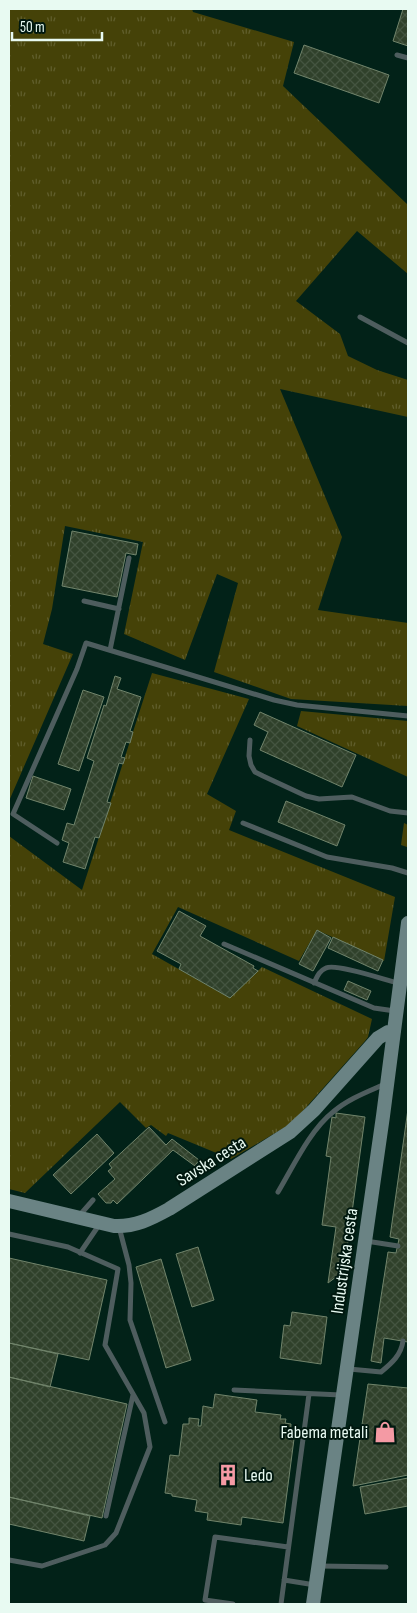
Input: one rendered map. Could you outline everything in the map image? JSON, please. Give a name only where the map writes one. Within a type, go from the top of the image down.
[{"type":"street","name":"Industrijska cesta","points":[[312,1604],[348,1369],[394,1032],[402,1011],[400,984],[408,923]]},
{"type":"street","name":"Savska cesta","points":[[9,1201],[100,1224],[125,1226],[142,1222],[169,1209],[290,1132],[314,1110],[378,1038],[388,1032],[394,1032]]},
{"type":"lane","points":[[397,54],[408,58]]},
{"type":"lane","points":[[360,317],[408,343]]},
{"type":"lane","points":[[110,650],[129,558]]},
{"type":"lane","points":[[84,601],[118,609]]},
{"type":"lane","points":[[57,843],[13,814],[77,669],[86,643],[297,705],[408,716]]},
{"type":"lane","points":[[250,740],[249,756],[256,772],[306,796],[319,798],[352,797],[390,811],[408,813]]},
{"type":"lane","points":[[243,823],[328,857],[392,868],[408,873]]},
{"type":"lane","points":[[224,944],[374,1008],[402,1011]]},
{"type":"lane","points":[[314,983],[320,972],[330,966],[337,966],[400,984]]},
{"type":"lane","points":[[278,1192],[316,1128],[333,1112],[350,1100],[387,1083]]},
{"type":"lane","points":[[78,1218],[93,1200]]},
{"type":"lane","points":[[80,1253],[100,1224]]},
{"type":"lane","points":[[119,1226],[129,1265],[131,1283],[130,1320],[165,1422]]},
{"type":"lane","points":[[9,1234],[68,1247],[118,1268],[105,1345],[144,1413],[150,1447],[116,1533],[105,1545],[42,1566],[9,1560]]},
{"type":"lane","points":[[366,1241],[398,1246]]},
{"type":"lane","points":[[348,1369],[381,1372],[395,1361],[403,1341]]},
{"type":"lane","points":[[234,1390],[344,1395]]},
{"type":"lane","points":[[106,1516],[134,1394]]},
{"type":"lane","points":[[281,1604],[309,1394]]},
{"type":"lane","points":[[233,1604],[205,1600],[215,1537],[288,1547]]},
{"type":"lane","points":[[319,1566],[386,1567]]},
{"type":"lane","points":[[284,1580],[316,1586]]},
{"type":"green space","points":[[9,9],[192,9],[193,12],[294,42],[283,86],[408,205],[408,274],[357,231],[296,301],[340,334],[348,356],[377,370],[408,380],[408,417],[280,389],[342,537],[318,610],[408,623],[408,706],[291,699],[214,672],[238,583],[217,574],[185,660],[124,634],[143,542],[65,526],[52,609],[43,644],[73,654],[9,801]]},
{"type":"green space","points":[[152,673],[249,699],[207,794],[236,811],[229,830],[395,897],[384,961],[317,930],[299,961],[178,907],[152,954],[230,998],[262,967],[372,1019],[368,1037],[301,1113],[287,1126],[231,1159],[168,1133],[166,1136],[151,1125],[146,1128],[120,1102],[25,1193],[9,1189],[9,836],[82,890]]},
{"type":"green space","points":[[301,711],[408,721],[408,777],[297,726]]},
{"type":"green space","points":[[404,823],[408,825],[407,847],[401,845]]},
{"type":"building","points":[[403,9],[408,9],[408,46],[393,41]]},
{"type":"building","points":[[304,45],[389,75],[379,103],[294,73]]},
{"type":"building","points":[[72,531],[138,544],[136,555],[126,553],[117,597],[62,586]]},
{"type":"building","points":[[115,676],[121,678],[117,689],[141,697],[130,731],[133,732],[130,743],[126,742],[121,757],[125,758],[123,764],[119,763],[107,802],[111,803],[99,838],[95,837],[85,869],[63,862],[69,843],[62,840],[67,823],[74,825],[94,761],[87,758]]},
{"type":"building","points":[[83,690],[104,697],[79,771],[58,764]]},
{"type":"building","points":[[260,712],[356,755],[342,787],[260,750],[268,732],[254,725]]},
{"type":"building","points":[[33,776],[71,789],[64,810],[26,798]]},
{"type":"building","points":[[286,801],[345,825],[337,846],[278,822]]},
{"type":"building","points":[[179,911],[206,926],[200,936],[254,966],[253,968],[258,971],[230,998],[179,969],[181,964],[157,951]]},
{"type":"building","points":[[317,930],[331,938],[313,971],[299,964]]},
{"type":"building","points":[[333,937],[383,960],[378,971],[328,948]]},
{"type":"building","points":[[348,981],[371,991],[367,1000],[344,990]]},
{"type":"building","points":[[408,1109],[408,1342],[384,1338],[381,1363],[371,1361],[388,1252],[396,1253],[399,1239],[390,1237]]},
{"type":"building","points":[[336,1113],[365,1117],[344,1271],[328,1283],[336,1227],[322,1225],[331,1157],[326,1156],[332,1117],[336,1118]]},
{"type":"building","points":[[149,1127],[166,1145],[172,1139],[199,1160],[195,1166],[173,1150],[117,1204],[113,1200],[111,1203],[106,1203],[98,1194],[115,1179],[108,1171],[112,1168],[109,1164]]},
{"type":"building","points":[[97,1134],[114,1153],[71,1194],[53,1175]]},
{"type":"building","points":[[198,1247],[214,1300],[192,1307],[176,1254]]},
{"type":"building","points":[[9,1258],[107,1280],[89,1360],[9,1343]]},
{"type":"building","points":[[161,1259],[191,1360],[166,1368],[136,1267]]},
{"type":"building","points":[[292,1312],[327,1317],[321,1364],[280,1358],[284,1325],[290,1326]]},
{"type":"building","points":[[9,1343],[58,1354],[50,1387],[9,1377]]},
{"type":"building","points":[[9,1377],[127,1404],[102,1518],[9,1497]]},
{"type":"building","name":"Fabema metali","points":[[368,1384],[408,1388],[408,1475],[353,1486]]},
{"type":"building","name":"Ledo","points":[[215,1394],[257,1400],[255,1412],[281,1415],[280,1419],[286,1419],[285,1423],[291,1424],[290,1438],[294,1439],[283,1523],[242,1517],[241,1525],[207,1520],[208,1513],[195,1511],[197,1500],[165,1493],[170,1455],[179,1456],[183,1424],[189,1424],[189,1418],[199,1419],[198,1426],[201,1426],[203,1406],[213,1408]]},
{"type":"building","points":[[408,1478],[408,1506],[365,1514],[360,1487]]},
{"type":"building","points":[[9,1497],[90,1516],[84,1541],[9,1524]]},
{"type":"place","name":"Fabema metali","points":[[385,1432]]},
{"type":"place","name":"Ledo","points":[[228,1475]]}]
